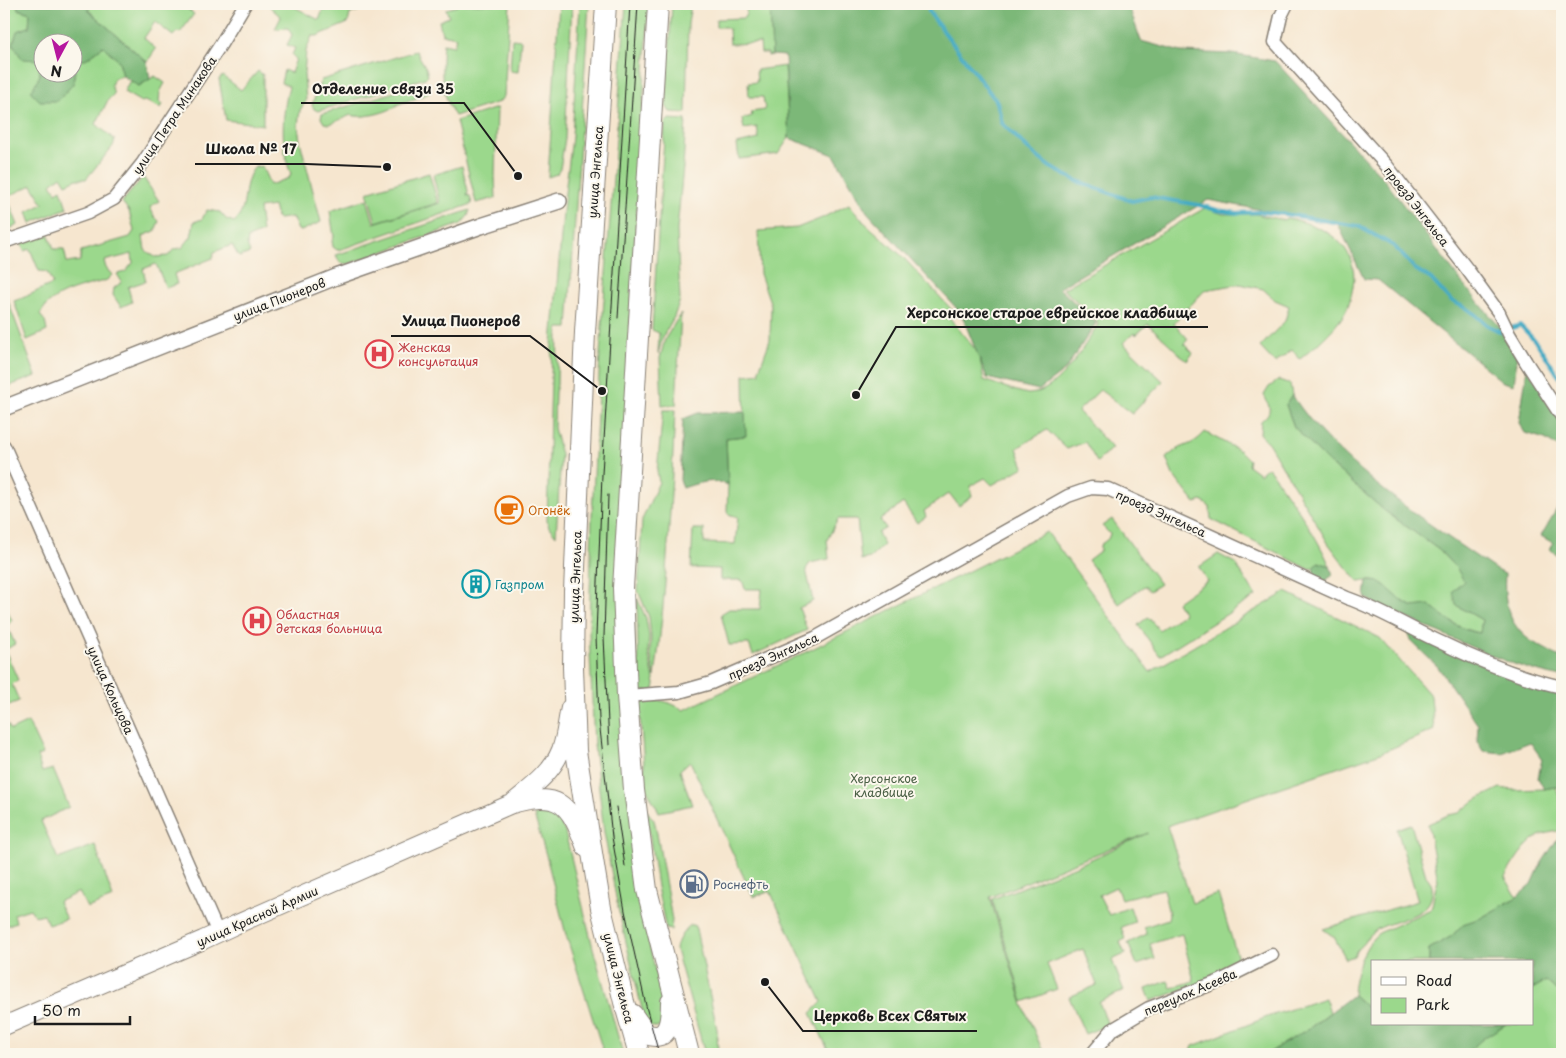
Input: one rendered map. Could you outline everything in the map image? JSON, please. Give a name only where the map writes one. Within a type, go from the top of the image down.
[{"type":"main road","name":"улица Энгельса","points":[[606,4],[584,342],[574,591],[573,667],[576,751],[595,872],[624,1002],[639,1054]]},
{"type":"main road","points":[[658,4],[623,588],[627,696],[634,790],[648,890],[690,1054]]},
{"type":"main road","points":[[509,805],[543,777],[553,766],[561,749],[571,701],[573,667]]},
{"type":"main road","points":[[509,805],[529,799],[558,802],[567,807],[580,832],[595,872]]},
{"type":"main road","name":"улица Красной Армии","points":[[4,1026],[509,805]]},
{"type":"main road","points":[[624,1002],[646,1034],[654,1036],[662,1034],[669,1026],[671,1018],[672,988]]},
{"type":"main road","points":[[651,1054],[654,1048],[670,1044],[682,1054]]},
{"type":"street","name":"улица Петра Минакова","points":[[4,242],[88,213],[114,199],[142,164],[222,44],[245,4]]},
{"type":"street","name":"проезд Энгельса","points":[[1288,4],[1281,16],[1275,42],[1387,166],[1456,255],[1499,313],[1517,348],[1562,417]]},
{"type":"street","name":"улица Пионеров","points":[[4,408],[336,277],[559,201]]},
{"type":"street","name":"улица Кольцова","points":[[4,446],[218,933]]},
{"type":"street","name":"проезд Энгельса","points":[[627,696],[679,692],[711,683],[815,638],[1068,496],[1091,488],[1108,489],[1346,598],[1364,604],[1440,642],[1494,665],[1536,681],[1562,687]]},
{"type":"street","name":"переулок Асеева","points":[[1092,1054],[1112,1030],[1149,1008],[1220,981],[1272,955]]},
{"type":"green space","points":[[4,4],[17,4],[18,9],[30,13],[29,27],[18,31],[32,51],[32,82],[66,82],[73,84],[73,82],[82,82],[82,60],[103,46],[119,61],[123,76],[114,78],[111,85],[114,94],[108,100],[96,124],[115,140],[113,146],[86,179],[77,179],[66,184],[61,176],[51,184],[56,192],[61,189],[67,208],[31,223],[27,212],[43,204],[32,185],[7,197],[18,225],[4,231],[4,143],[7,139],[4,137]]},
{"type":"green space","points":[[17,4],[93,4],[88,10],[147,62],[150,79],[139,86],[123,76],[119,61],[103,46],[82,60],[82,32],[32,32],[32,60],[22,59],[13,44],[17,31],[29,27],[30,13],[18,9]]},
{"type":"green space","points":[[93,4],[181,4],[194,14],[180,33],[177,32],[173,36],[155,22],[144,38],[156,49],[147,62],[88,10]]},
{"type":"green space","points":[[271,4],[289,4],[319,20],[323,10],[328,8],[321,4],[377,4],[350,14],[348,23],[317,36],[312,36],[306,51],[304,74],[306,101],[300,110],[298,125],[300,141],[321,222],[301,231],[298,230],[292,217],[277,218],[274,206],[259,208],[262,232],[248,238],[247,245],[250,253],[239,257],[232,245],[214,252],[213,258],[174,274],[177,284],[166,288],[156,264],[143,269],[146,281],[128,287],[132,302],[121,307],[113,295],[114,288],[122,282],[117,274],[125,272],[133,263],[132,254],[104,261],[106,268],[112,275],[107,280],[79,288],[52,301],[40,315],[45,321],[47,331],[27,340],[14,301],[53,284],[47,272],[39,271],[30,249],[24,251],[21,242],[48,233],[54,249],[64,249],[67,263],[80,261],[81,251],[130,237],[134,231],[129,211],[122,202],[143,177],[159,201],[150,207],[154,216],[159,221],[155,231],[143,236],[145,250],[155,257],[168,256],[174,249],[182,248],[191,237],[194,222],[202,219],[207,210],[220,212],[226,219],[234,222],[239,217],[250,174],[255,167],[262,166],[270,185],[289,178],[291,174],[285,153],[283,130],[289,86],[281,83],[284,70],[291,73],[296,59],[292,55],[295,48],[287,45],[292,35],[288,28],[275,29],[281,17],[269,6]]},
{"type":"green space","points":[[457,4],[510,4],[504,96],[499,102],[455,116],[444,90],[442,64],[443,44],[454,46],[456,37],[442,34],[439,21],[449,17],[446,9],[457,6]]},
{"type":"green space","points":[[559,4],[572,4],[565,138],[560,169],[557,174],[548,177]]},
{"type":"green space","points":[[580,4],[589,4],[568,328],[558,328],[554,428],[561,455],[556,536],[547,521],[552,344],[564,201],[572,137]]},
{"type":"green space","points":[[626,4],[649,4],[628,357],[640,903],[665,1015],[663,1028],[646,1026],[618,908],[604,832],[594,745],[589,632],[592,516],[600,354]]},
{"type":"green space","points":[[672,4],[691,4],[688,24],[686,113],[670,112],[666,106]]},
{"type":"green space","points":[[747,4],[770,4],[772,55],[768,56],[768,53],[761,53],[760,43],[730,44],[729,29],[716,27],[716,19],[744,18]]},
{"type":"green space","points":[[770,4],[1128,4],[1141,41],[1181,52],[1232,54],[1275,61],[1383,178],[1463,284],[1518,348],[1514,385],[1503,382],[1378,280],[1364,279],[1338,224],[1208,200],[1059,288],[1096,323],[1065,370],[1039,390],[987,378],[961,313],[867,212],[834,155],[789,138],[785,56],[772,55]]},
{"type":"green space","points":[[512,39],[521,40],[518,72],[510,71]]},
{"type":"green space","points":[[416,51],[426,68],[428,76],[425,78],[318,111],[314,109],[312,105],[321,80]]},
{"type":"green space","points":[[785,66],[789,138],[778,154],[739,159],[737,144],[759,139],[757,127],[744,129],[742,119],[752,116],[751,112],[765,110],[763,97],[749,97],[748,83],[757,82],[756,70]]},
{"type":"green space","points":[[258,71],[263,75],[263,125],[226,120],[219,79],[223,76],[241,90]]},
{"type":"green space","points":[[155,76],[165,83],[160,92],[159,102],[163,104],[161,108],[145,101],[141,102],[124,92],[130,80],[139,86]]},
{"type":"green space","points":[[36,82],[73,82],[58,101],[40,101],[31,92]]},
{"type":"green space","points":[[427,82],[430,85],[429,93],[399,104],[384,112],[366,116],[351,115],[330,124],[324,123],[321,118],[322,114]]},
{"type":"green space","points":[[497,108],[496,198],[476,203],[456,121]]},
{"type":"green space","points":[[669,119],[686,120],[677,230],[680,300],[674,317],[663,336],[658,354],[659,333],[652,330],[665,123]]},
{"type":"green space","points":[[462,166],[468,191],[467,195],[470,196],[472,204],[342,249],[337,250],[333,247],[332,241],[334,237],[330,211],[367,199],[374,223],[440,203],[433,175]]},
{"type":"green space","points":[[429,173],[438,203],[376,222],[367,192]]},
{"type":"green space","points":[[849,204],[864,222],[902,256],[954,312],[948,316],[979,354],[984,380],[1026,394],[1040,391],[1050,386],[1060,377],[1077,356],[1098,324],[1091,314],[1063,289],[1205,208],[1223,214],[1255,214],[1283,220],[1287,218],[1300,221],[1326,232],[1345,248],[1351,259],[1354,272],[1353,287],[1343,316],[1323,339],[1300,359],[1292,350],[1275,363],[1260,347],[1285,321],[1289,306],[1275,300],[1263,289],[1240,284],[1205,290],[1174,323],[1188,339],[1184,344],[1193,353],[1187,361],[1148,324],[1123,343],[1163,381],[1132,414],[1100,390],[1078,411],[1112,448],[1097,462],[1085,442],[1067,449],[1047,430],[1017,448],[1024,467],[992,485],[985,478],[970,486],[972,496],[959,506],[949,493],[924,511],[926,517],[917,523],[903,503],[880,520],[886,528],[878,533],[884,545],[870,558],[861,560],[857,519],[838,519],[827,540],[829,559],[810,563],[806,569],[813,601],[799,608],[807,630],[753,655],[749,644],[729,645],[721,614],[729,609],[760,609],[762,589],[745,589],[742,580],[720,580],[720,569],[691,568],[693,529],[704,529],[704,543],[735,544],[738,517],[728,514],[727,511],[726,438],[745,436],[744,375],[760,373],[759,370],[770,340],[771,305],[760,274],[758,231],[797,228]]},
{"type":"green space","points":[[470,210],[468,216],[461,224],[348,264],[340,263],[336,255]]},
{"type":"green space","points":[[4,290],[36,376],[4,388]]},
{"type":"green space","points":[[681,313],[676,405],[662,405],[660,358],[665,339]]},
{"type":"green space","points":[[1527,369],[1562,415],[1562,450],[1545,439],[1525,433],[1519,423]]},
{"type":"green space","points":[[1279,380],[1290,384],[1292,395],[1286,405],[1294,427],[1326,460],[1385,511],[1439,550],[1457,569],[1465,581],[1456,605],[1482,620],[1480,633],[1459,626],[1429,605],[1416,607],[1404,603],[1378,582],[1359,582],[1346,567],[1328,543],[1269,444],[1260,434],[1261,421],[1269,412],[1268,403],[1264,395],[1269,387]]},
{"type":"green space","points":[[1292,395],[1311,421],[1334,446],[1385,491],[1496,570],[1505,574],[1506,602],[1512,620],[1523,635],[1562,659],[1562,677],[1516,665],[1493,656],[1381,607],[1365,597],[1367,581],[1381,582],[1402,601],[1413,607],[1429,605],[1459,626],[1472,632],[1480,633],[1482,620],[1456,605],[1453,591],[1464,581],[1457,569],[1439,550],[1385,511],[1326,460],[1294,427],[1286,405]]},
{"type":"green space","points":[[663,410],[675,410],[666,577],[655,677],[650,652],[649,617],[638,591],[642,520],[659,482],[657,471]]},
{"type":"green space","points":[[745,412],[746,436],[726,438],[728,485],[711,482],[683,488],[680,480],[683,419],[698,413]]},
{"type":"green space","points":[[1205,432],[1240,451],[1249,460],[1248,465],[1260,474],[1268,467],[1309,527],[1330,566],[1319,562],[1309,569],[1211,519],[1210,507],[1202,501],[1195,503],[1173,475],[1166,458],[1178,449],[1196,440]]},
{"type":"green space","points":[[1562,500],[1562,557],[1550,550],[1553,543],[1541,536]]},
{"type":"green space","points":[[1112,519],[1160,584],[1150,591],[1144,586],[1119,604],[1088,560],[1100,551],[1100,545],[1108,539],[1110,534],[1102,526]]},
{"type":"green space","name":"Херсонское кладбище","points":[[1047,532],[1150,672],[1286,592],[1380,638],[1431,696],[1434,730],[1381,753],[1167,826],[1192,903],[1218,894],[1240,965],[1207,981],[1151,1001],[1146,989],[1168,981],[1171,988],[1194,981],[1182,934],[1150,944],[1155,959],[1137,965],[1128,943],[1147,934],[1144,927],[1168,919],[1169,914],[1163,889],[1121,899],[1116,887],[1099,895],[1109,915],[1130,907],[1135,922],[1121,927],[1125,939],[1120,942],[1125,954],[1112,960],[1124,991],[1099,1002],[1108,1025],[1085,1034],[1069,997],[1097,985],[1083,949],[1047,964],[1057,989],[1023,1002],[992,899],[1074,867],[1148,833],[990,897],[1023,1005],[1044,1054],[830,1054],[811,1013],[822,1002],[770,891],[753,897],[690,761],[680,770],[692,805],[659,812],[646,788],[639,704],[657,700],[684,710],[808,651]]},
{"type":"green space","points":[[1218,554],[1235,563],[1256,596],[1160,656],[1138,625],[1148,617],[1159,630],[1184,614],[1177,602],[1207,581],[1199,567]]},
{"type":"green space","points":[[1318,562],[1330,566],[1333,575],[1325,581],[1315,577],[1313,568]]},
{"type":"green space","points":[[637,598],[646,618],[649,636],[648,652],[655,684],[654,690],[639,692]]},
{"type":"green space","points":[[7,611],[12,620],[7,626],[15,644],[5,650],[18,680],[12,684],[19,701],[4,707],[4,612]]},
{"type":"green space","points":[[1408,628],[1531,686],[1549,685],[1562,690],[1562,789],[1556,787],[1544,789],[1538,778],[1542,759],[1530,742],[1502,753],[1483,751],[1477,741],[1478,725],[1438,667],[1410,640]]},
{"type":"green space","points":[[4,722],[6,722],[11,730],[28,722],[43,754],[37,756],[42,772],[53,769],[69,807],[41,821],[58,859],[95,845],[113,898],[87,908],[79,892],[58,902],[66,919],[48,925],[44,914],[35,916],[30,909],[14,914],[16,922],[4,927]]},
{"type":"green space","points":[[1556,787],[1562,806],[1562,830],[1541,835],[1524,849],[1515,860],[1505,877],[1517,897],[1481,918],[1463,924],[1452,936],[1429,949],[1429,960],[1371,960],[1371,1011],[1353,995],[1357,970],[1364,952],[1379,933],[1431,909],[1438,881],[1428,824],[1448,815],[1459,813],[1474,801],[1500,788],[1514,790]]},
{"type":"green space","points":[[646,810],[654,820],[656,828],[672,920],[671,930],[666,929],[657,887]]},
{"type":"green space","points":[[542,813],[557,818],[565,832],[593,948],[623,1054],[604,1054],[566,935],[534,815]]},
{"type":"green space","points":[[1411,824],[1426,876],[1432,887],[1429,903],[1415,914],[1376,930],[1369,935],[1354,956],[1346,959],[1334,937],[1323,929],[1418,901],[1397,829]]},
{"type":"green space","points":[[1562,836],[1562,995],[1546,981],[1534,988],[1534,960],[1429,960],[1429,949],[1452,936],[1463,924],[1481,918],[1517,897],[1532,884],[1541,864],[1558,838]]},
{"type":"green space","points":[[691,925],[694,925],[696,929],[717,1029],[718,1054],[705,1054],[676,950],[681,936]]},
{"type":"green space","points":[[1546,981],[1562,995],[1562,1054],[1465,1054],[1483,1038],[1503,1026],[1534,1026],[1534,988]]},
{"type":"green space","points":[[1353,995],[1371,1011],[1371,1026],[1503,1026],[1485,1037],[1465,1054],[1267,1054],[1311,1027]]},
{"type":"green space","points":[[1325,998],[1330,1012],[1311,1027],[1267,1054],[1190,1054],[1193,1046],[1270,1016]]},
{"type":"waterway","points":[[929,4],[929,12],[997,102],[1002,123],[1028,149],[1050,167],[1077,181],[1132,201],[1151,197],[1237,213],[1262,212],[1284,214],[1358,226],[1394,246],[1415,269],[1431,279],[1450,300],[1471,311],[1487,325],[1501,332],[1520,325],[1537,343],[1562,381]]},
{"type":"tram line","points":[[630,4],[602,474],[596,636],[599,720],[612,837],[625,911],[659,1054]]},
{"type":"tram line","points":[[618,318],[638,4]]},
{"type":"tram line","points":[[608,495],[604,637],[609,745]]},
{"type":"tram line","points":[[616,807],[625,866]]},
{"type":"place","name":"Школа № 17","points":[[387,167]]},
{"type":"place","name":"Отделение связи 35","points":[[518,176]]},
{"type":"place","name":"Женская консультация","points":[[379,354]]},
{"type":"place","name":"Улица Пионеров","points":[[602,391]]},
{"type":"place","name":"Херсонское старое еврейское кладбище","points":[[856,395]]},
{"type":"place","name":"Огонёк","points":[[509,510]]},
{"type":"place","name":"Газпром","points":[[476,584]]},
{"type":"place","name":"Областная детская больница","points":[[257,621]]},
{"type":"place","name":"Роснефть","points":[[694,884]]},
{"type":"place","name":"Церковь Всех Святых","points":[[765,982]]}]
